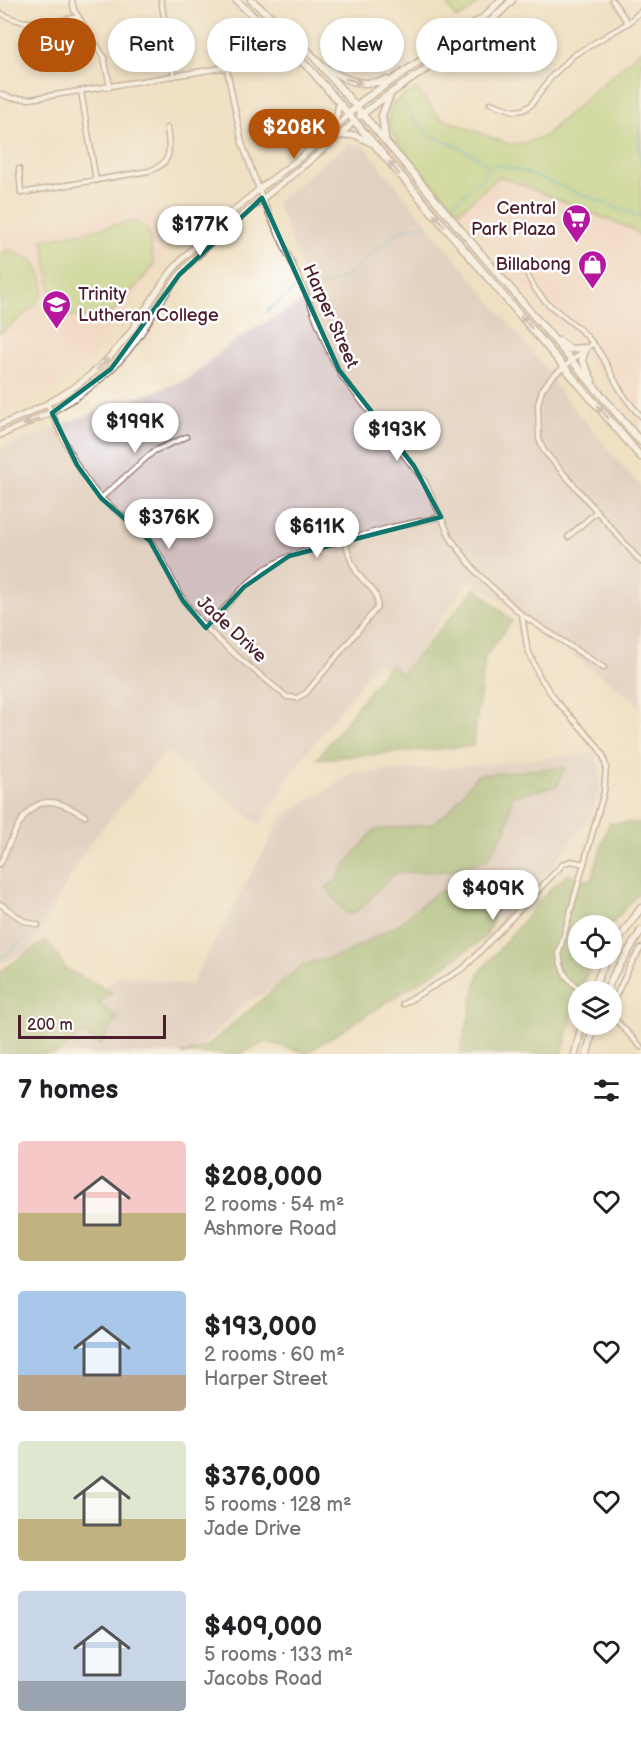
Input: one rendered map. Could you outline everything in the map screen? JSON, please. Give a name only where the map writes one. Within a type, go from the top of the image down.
[{"type":"main road","points":[[236,0],[295,54],[355,121],[641,457]]},
{"type":"main road","points":[[251,0],[296,38],[319,63],[641,442]]},
{"type":"main road","points":[[0,425],[48,405],[79,385],[110,357],[137,323],[159,286],[179,261],[260,189],[318,143],[356,106],[393,78],[484,17],[501,0]]},
{"type":"main road","points":[[0,435],[52,413],[78,397],[111,369],[139,335],[179,275],[205,249],[363,114],[485,27],[512,0]]},
{"type":"main road","points":[[319,63],[339,76],[358,83],[393,78]]},
{"type":"main road","points":[[385,140],[382,115],[390,95]]},
{"type":"main road","points":[[334,128],[339,103]]},
{"type":"main road","points":[[338,137],[355,135],[375,144]]},
{"type":"main road","points":[[551,336],[570,349],[586,348],[583,363],[594,387]]},
{"type":"main road","points":[[622,935],[641,908]]},
{"type":"main road","points":[[611,981],[641,931]]},
{"type":"main road","points":[[574,1054],[579,1035]]},
{"type":"main road","points":[[587,1054],[591,1035]]},
{"type":"street","points":[[72,0],[74,10],[104,57],[110,87]]},
{"type":"street","points":[[0,94],[11,98],[30,99],[174,76],[161,0]]},
{"type":"street","points":[[612,0],[628,23]]},
{"type":"street","points":[[490,103],[514,111],[523,110],[531,105],[552,76],[574,55],[628,23],[641,11]]},
{"type":"street","points":[[0,13],[8,18],[42,24],[78,16]]},
{"type":"street","name":"Harper Street","points":[[174,76],[222,68],[226,70],[242,143],[262,198],[306,293],[329,352],[349,386],[414,466],[428,488],[451,539],[465,560],[522,615],[604,669]]},
{"type":"street","points":[[81,91],[96,181]]},
{"type":"street","points":[[19,169],[21,193],[96,181],[160,167],[168,159],[170,148],[167,128]]},
{"type":"street","points":[[526,271],[533,287],[545,303],[576,326],[593,343],[604,358],[622,393],[641,416]]},
{"type":"street","points":[[593,343],[546,382],[538,404],[540,442],[544,451],[641,562]]},
{"type":"street","name":"Jade Drive","points":[[48,405],[77,465],[101,498],[138,528],[150,541],[167,568],[183,601],[206,628],[287,697],[297,698],[306,693],[377,608],[376,593],[356,571],[345,540]]},
{"type":"street","points":[[101,498],[154,452],[186,436]]},
{"type":"street","points":[[568,537],[596,512]]},
{"type":"street","points":[[206,628],[244,587],[265,569],[289,556],[392,527],[441,517]]},
{"type":"street","points":[[522,615],[533,664],[547,689],[595,743],[604,761],[606,779],[604,792],[559,952],[563,972],[570,981]]},
{"type":"street","points":[[0,864],[26,814],[37,805],[54,802],[85,816]]},
{"type":"street","points":[[403,1004],[464,968],[563,864],[571,861],[584,864]]},
{"type":"street","points":[[0,904],[24,921],[38,925]]},
{"type":"street","points":[[622,983],[641,948]]},
{"type":"street","points":[[622,1027],[641,1047]]},
{"type":"highlighted area","points":[[262,198],[339,370],[414,466],[441,517],[289,556],[244,587],[206,628],[183,601],[150,541],[101,498],[77,465],[52,413],[111,369],[179,275]]},
{"type":"shaded area","points":[[348,143],[365,147],[544,367],[563,396],[641,487],[641,706],[470,578],[401,674],[376,663],[295,768],[260,825],[166,751],[88,846],[29,951],[0,963],[0,449],[65,423],[187,380],[237,339],[313,295],[276,202]]},
{"type":"shaded area","points":[[499,176],[634,230],[641,239],[641,424],[460,211]]},
{"type":"shaded area","name":"Trinity Lutheran College","points":[[154,204],[165,257],[95,356],[51,390],[0,412],[0,232]]},
{"type":"shaded area","points":[[595,753],[600,771],[599,790],[589,818],[542,879],[502,922],[469,887],[441,895],[409,912],[350,957],[309,969],[246,1003],[203,1044],[180,1054],[28,1054],[120,975],[191,985],[282,817],[354,773],[460,767]]},
{"type":"green space","points":[[445,0],[481,0],[470,11],[455,18]]},
{"type":"green space","points":[[641,50],[641,238],[634,230],[500,176],[460,211],[411,159],[390,127],[392,104],[416,89],[439,117],[508,144],[526,143],[543,137]]},
{"type":"green space","points":[[135,221],[148,231],[154,265],[107,317],[59,316],[53,303],[43,240]]},
{"type":"green space","points":[[9,250],[32,259],[42,278],[43,290],[31,308],[0,333],[0,254]]},
{"type":"green space","points":[[476,588],[512,621],[485,657],[473,746],[317,759],[390,664],[401,674]]},
{"type":"green space","points":[[565,767],[557,786],[512,796],[506,830],[487,860],[448,871],[395,873],[355,913],[347,914],[326,887],[336,881],[344,867],[374,830],[432,824],[451,809],[477,775]]},
{"type":"green space","points":[[609,823],[641,823],[641,890],[620,915],[568,915],[568,969],[589,969],[584,981],[568,981],[568,1032],[562,1054],[460,1054],[479,973],[551,888],[568,874],[591,881]]},
{"type":"green space","points":[[472,883],[497,907],[486,937],[307,1053],[267,1042],[239,1054],[181,1054],[207,1046],[304,964],[342,955],[398,924],[436,893]]},
{"type":"green space","points":[[46,940],[66,969],[112,992],[99,1004],[118,1017],[100,1045],[83,1033],[56,1054],[0,1054],[0,972]]},
{"type":"waterway","points":[[405,105],[416,122],[432,136],[455,145],[489,166]]},
{"type":"waterway","points":[[641,125],[638,135],[641,163]]},
{"type":"waterway","points":[[453,203],[483,178],[489,166],[499,165],[524,172],[641,217]]},
{"type":"waterway","points":[[318,288],[344,278],[396,233],[414,226],[428,225]]},
{"type":"waterway","points":[[267,311],[297,288]]},
{"type":"waterway","points":[[0,959],[28,936]]},
{"type":"place","name":"Central Park Plaza","points":[[577,244]]},
{"type":"place","name":"Billabong","points":[[592,290]]},
{"type":"place","name":"Trinity Lutheran College","points":[[57,330]]}]
